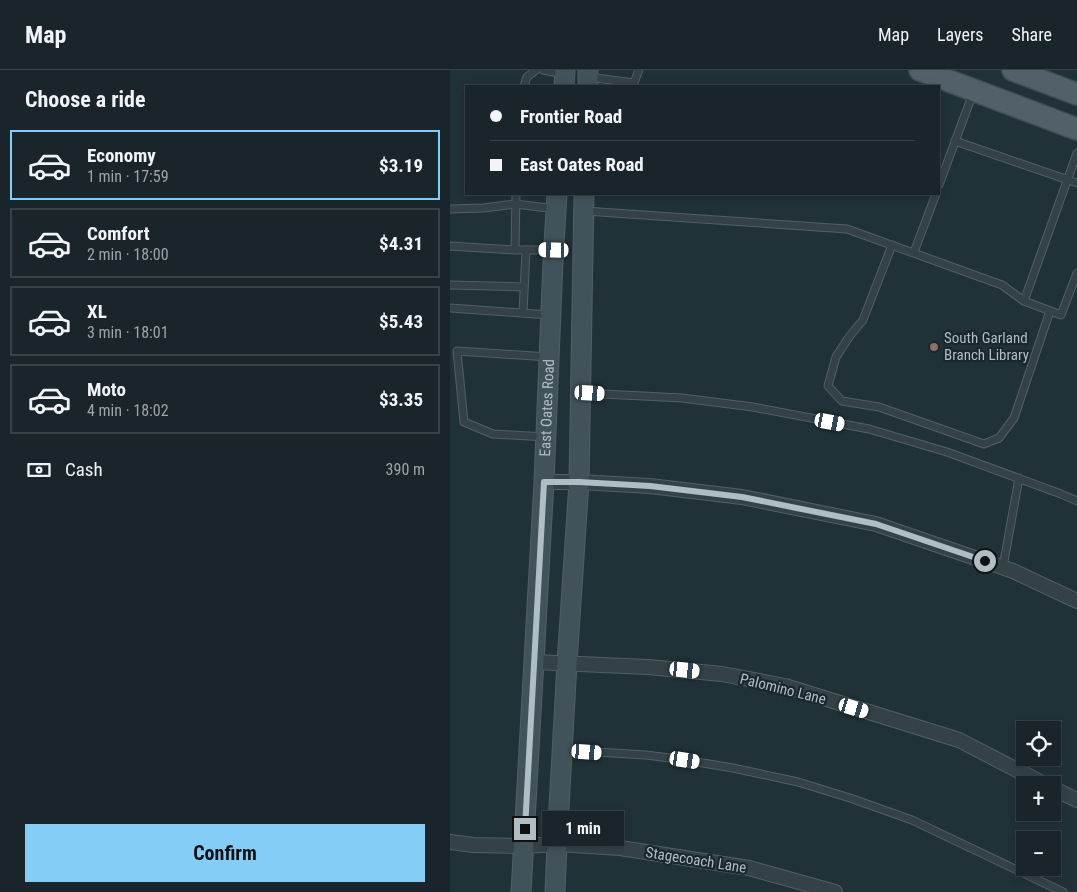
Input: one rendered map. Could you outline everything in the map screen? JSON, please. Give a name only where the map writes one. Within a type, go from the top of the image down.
[{"type":"main road","points":[[920,70],[1077,129]]},
{"type":"main road","points":[[1013,70],[1077,94]]},
{"type":"main road","points":[[555,892],[579,482],[584,202],[557,201]]},
{"type":"main road","name":"East Oates Road","points":[[521,892],[544,482],[557,201]]},
{"type":"street","points":[[544,482],[650,486],[742,497],[876,524],[1013,571],[1077,601]]},
{"type":"street","name":"Palomino Lane","points":[[534,662],[666,668],[722,674],[785,686],[959,740],[1029,776]]},
{"type":"street","points":[[1061,792],[1077,800]]},
{"type":"street","name":"Stagecoach Lane","points":[[450,842],[473,845],[524,846],[557,844],[620,848],[749,868],[835,892]]},
{"type":"lane","points":[[524,85],[527,77],[536,70]]},
{"type":"lane","points":[[543,70],[564,77]]},
{"type":"lane","points":[[588,78],[634,83],[639,70]]},
{"type":"lane","points":[[940,182],[974,90]]},
{"type":"lane","points":[[955,141],[1077,183]]},
{"type":"lane","points":[[1024,301],[1077,153]]},
{"type":"lane","points":[[514,250],[516,195]]},
{"type":"lane","points":[[914,252],[936,195]]},
{"type":"lane","points":[[450,209],[484,208],[557,201]]},
{"type":"lane","points":[[584,202],[847,229],[1002,285],[1024,301],[1061,315],[1077,273]]},
{"type":"lane","points":[[892,245],[863,320],[836,357],[828,386],[842,401],[879,407],[984,444],[999,438],[1014,418],[1050,311]]},
{"type":"lane","points":[[450,246],[514,250],[554,250]]},
{"type":"lane","points":[[524,313],[526,250]]},
{"type":"lane","points":[[450,286],[524,287]]},
{"type":"lane","points":[[450,308],[551,315]]},
{"type":"lane","points":[[546,438],[493,434],[464,422],[454,351],[549,357]]},
{"type":"lane","points":[[581,393],[682,398],[752,407],[869,430],[947,452],[1077,501]]},
{"type":"lane","points":[[1003,568],[1019,478]]},
{"type":"lane","points":[[562,750],[685,760],[798,782],[912,820],[1063,892]]},
{"type":"place","name":"South Garland Branch Library","points":[[934,347]]},
{"type":"route","points":[[525,829],[544,482],[650,486],[742,497],[876,524],[985,561]]}]
